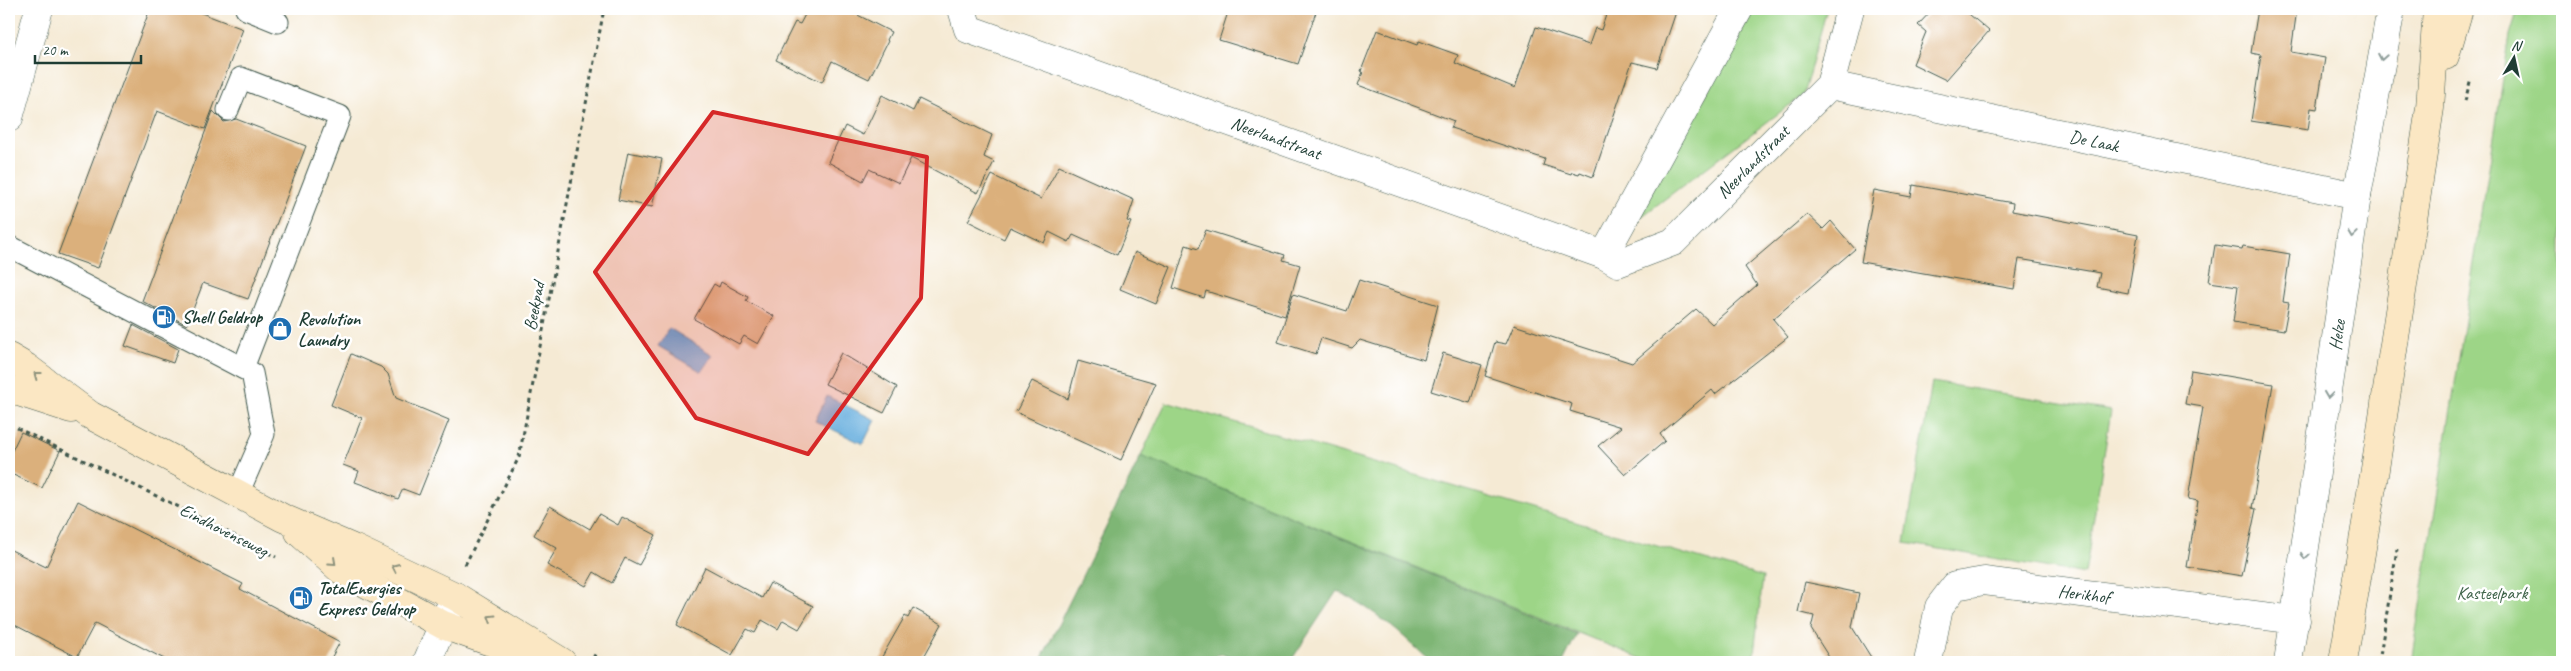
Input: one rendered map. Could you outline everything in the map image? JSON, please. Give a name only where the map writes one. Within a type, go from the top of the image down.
[{"type":"main road","points":[[2343,662],[2375,469],[2430,108],[2437,9]]},
{"type":"main road","points":[[2430,108],[2459,9]]},
{"type":"main road","name":"Eindhovenseweg","points":[[9,357],[26,367],[90,415],[283,518],[353,548],[455,596],[562,662]]},
{"type":"main road","name":"Eindhovenseweg","points":[[9,389],[90,415]]},
{"type":"main road","name":"Eindhovenseweg","points":[[283,518],[341,570],[443,625],[546,662]]},
{"type":"street","points":[[9,118],[39,9]]},
{"type":"street","name":"Neerlandstraat","points":[[962,9],[968,29],[1604,255],[1618,263],[1673,242],[1830,85]]},
{"type":"street","points":[[1604,255],[1739,9]]},
{"type":"street","points":[[1830,85],[1850,9]]},
{"type":"street","name":"Helze","points":[[2288,662],[2296,620],[2357,196],[2391,9]]},
{"type":"street","name":"De Laak","points":[[1830,85],[2357,196]]},
{"type":"street","name":"Herikhof","points":[[1928,662],[1939,607],[1955,586],[1984,582],[2296,620]]},
{"type":"street","points":[[428,662],[455,596]]},
{"type":"lane","points":[[246,9],[278,22]]},
{"type":"lane","points":[[228,110],[240,78],[340,116],[243,368]]},
{"type":"lane","points":[[9,246],[252,373],[264,434],[238,494]]},
{"type":"path","name":"Beekpad","points":[[455,596],[467,558],[519,458],[604,9]]},
{"type":"path","name":"Eindhovenseweg","points":[[9,424],[175,505],[280,559]]},
{"type":"highlighted area","points":[[713,112],[927,157],[921,298],[808,454],[696,418],[595,272]]},
{"type":"green space","points":[[1754,9],[1827,9],[1803,95],[1633,223]]},
{"type":"green space","name":"Kasteelpark","points":[[2518,9],[2562,9],[2562,662],[2411,662],[2510,35]]},
{"type":"green space","points":[[1932,382],[2111,411],[2085,574],[1905,543]]},
{"type":"green space","points":[[1166,402],[1763,577],[1753,662],[1650,662],[1141,456]]},
{"type":"green space","points":[[1141,456],[1577,634],[1563,662],[1431,662],[1387,623],[1337,591],[1290,662],[1248,662],[1224,654],[1217,655],[1210,662],[1040,662]]},
{"type":"water","points":[[669,328],[713,355],[702,372],[658,346]]},
{"type":"water","points":[[827,396],[875,420],[863,444],[815,421]]},
{"type":"building","points":[[150,9],[191,9],[243,29],[205,129],[157,111],[98,268],[58,254]]},
{"type":"building","points":[[808,9],[846,9],[891,32],[869,79],[832,61],[822,82],[776,60],[795,22],[800,24]]},
{"type":"building","points":[[1229,9],[1317,9],[1298,64],[1219,40]]},
{"type":"building","points":[[1608,9],[1677,9],[1657,68],[1632,62],[1593,177],[1580,172],[1579,174],[1572,172],[1571,174],[1543,165],[1545,159],[1451,128],[1454,121],[1358,85],[1363,72],[1361,71],[1377,30],[1417,45],[1419,41],[1458,55],[1455,63],[1515,88],[1536,27],[1589,45],[1595,28],[1601,30]]},
{"type":"building","points":[[1933,9],[1963,9],[1989,31],[1946,80],[1913,64],[1926,32],[1918,25]]},
{"type":"building","points":[[2258,9],[2297,9],[2291,52],[2325,58],[2317,109],[2311,108],[2308,130],[2251,121],[2261,55],[2251,53]]},
{"type":"building","points":[[882,95],[913,111],[919,99],[992,135],[984,157],[994,162],[978,193],[911,158],[899,183],[869,169],[863,181],[828,162],[845,126],[863,135]]},
{"type":"building","points":[[213,111],[224,122],[236,119],[306,146],[248,299],[203,283],[187,325],[142,301]]},
{"type":"building","points":[[628,152],[662,159],[652,207],[618,200]]},
{"type":"building","points":[[1059,166],[1134,200],[1127,221],[1131,222],[1117,255],[1073,235],[1069,242],[1049,232],[1044,243],[1010,227],[1004,239],[968,221],[992,175],[1041,199]]},
{"type":"building","points":[[1913,185],[2013,203],[2012,211],[2138,235],[2128,293],[2097,287],[2100,273],[2019,259],[2014,289],[1861,262],[1874,190],[1911,197]]},
{"type":"building","points":[[1807,214],[1823,229],[1831,221],[1855,249],[1773,319],[1788,337],[1715,394],[1712,390],[1660,434],[1665,441],[1625,475],[1598,446],[1621,427],[1570,411],[1572,404],[1485,376],[1495,342],[1506,344],[1514,325],[1632,363],[1696,309],[1712,324],[1757,285],[1745,267]]},
{"type":"building","points":[[1206,230],[1285,255],[1283,260],[1300,265],[1285,316],[1206,291],[1204,298],[1173,288],[1186,245],[1198,249]]},
{"type":"building","points":[[2215,245],[2242,249],[2243,246],[2290,254],[2283,302],[2289,303],[2284,330],[2233,322],[2238,286],[2209,282]]},
{"type":"building","points":[[1135,252],[1171,267],[1156,304],[1120,289]]},
{"type":"building","points":[[1359,280],[1438,305],[1424,360],[1360,340],[1352,348],[1321,338],[1316,354],[1278,342],[1293,294],[1347,311]]},
{"type":"building","points":[[721,282],[748,297],[746,301],[774,316],[758,344],[744,336],[739,344],[694,319],[714,284],[719,287]]},
{"type":"building","points":[[133,325],[178,349],[173,363],[125,346]]},
{"type":"building","points":[[841,353],[897,387],[884,413],[825,384]]},
{"type":"building","points":[[1443,353],[1482,365],[1470,403],[1431,391]]},
{"type":"building","points":[[351,354],[381,367],[388,374],[396,398],[449,420],[419,495],[403,489],[398,499],[355,482],[359,471],[343,465],[362,418],[331,405]]},
{"type":"building","points":[[1078,361],[1156,383],[1121,460],[1016,412],[1032,381],[1068,399]]},
{"type":"building","points":[[2191,370],[2273,384],[2252,508],[2256,509],[2242,576],[2187,567],[2198,501],[2188,499],[2203,407],[2185,404]]},
{"type":"building","points":[[21,432],[60,451],[42,488],[9,473],[9,457]]},
{"type":"building","points":[[78,501],[243,584],[240,589],[340,642],[329,662],[170,662],[95,623],[77,657],[9,622],[9,549],[46,567]]},
{"type":"building","points":[[550,506],[590,529],[599,514],[618,525],[622,517],[656,535],[639,565],[625,558],[612,583],[594,572],[586,586],[547,565],[557,548],[534,535]]},
{"type":"building","points":[[705,567],[762,598],[770,583],[813,606],[799,629],[783,620],[778,629],[762,620],[755,633],[747,629],[732,655],[677,625]]},
{"type":"building","points":[[1805,582],[1859,593],[1852,627],[1874,662],[1832,662],[1811,629],[1814,616],[1798,612]]},
{"type":"building","points":[[913,608],[942,624],[921,662],[879,662],[905,616],[908,618]]},
{"type":"place","name":"Shell Geldrop","points":[[164,317]]},
{"type":"place","name":"Revolution Laundry","points":[[280,329]]},
{"type":"place","name":"TotalEnergies Express Geldrop","points":[[301,598]]}]
